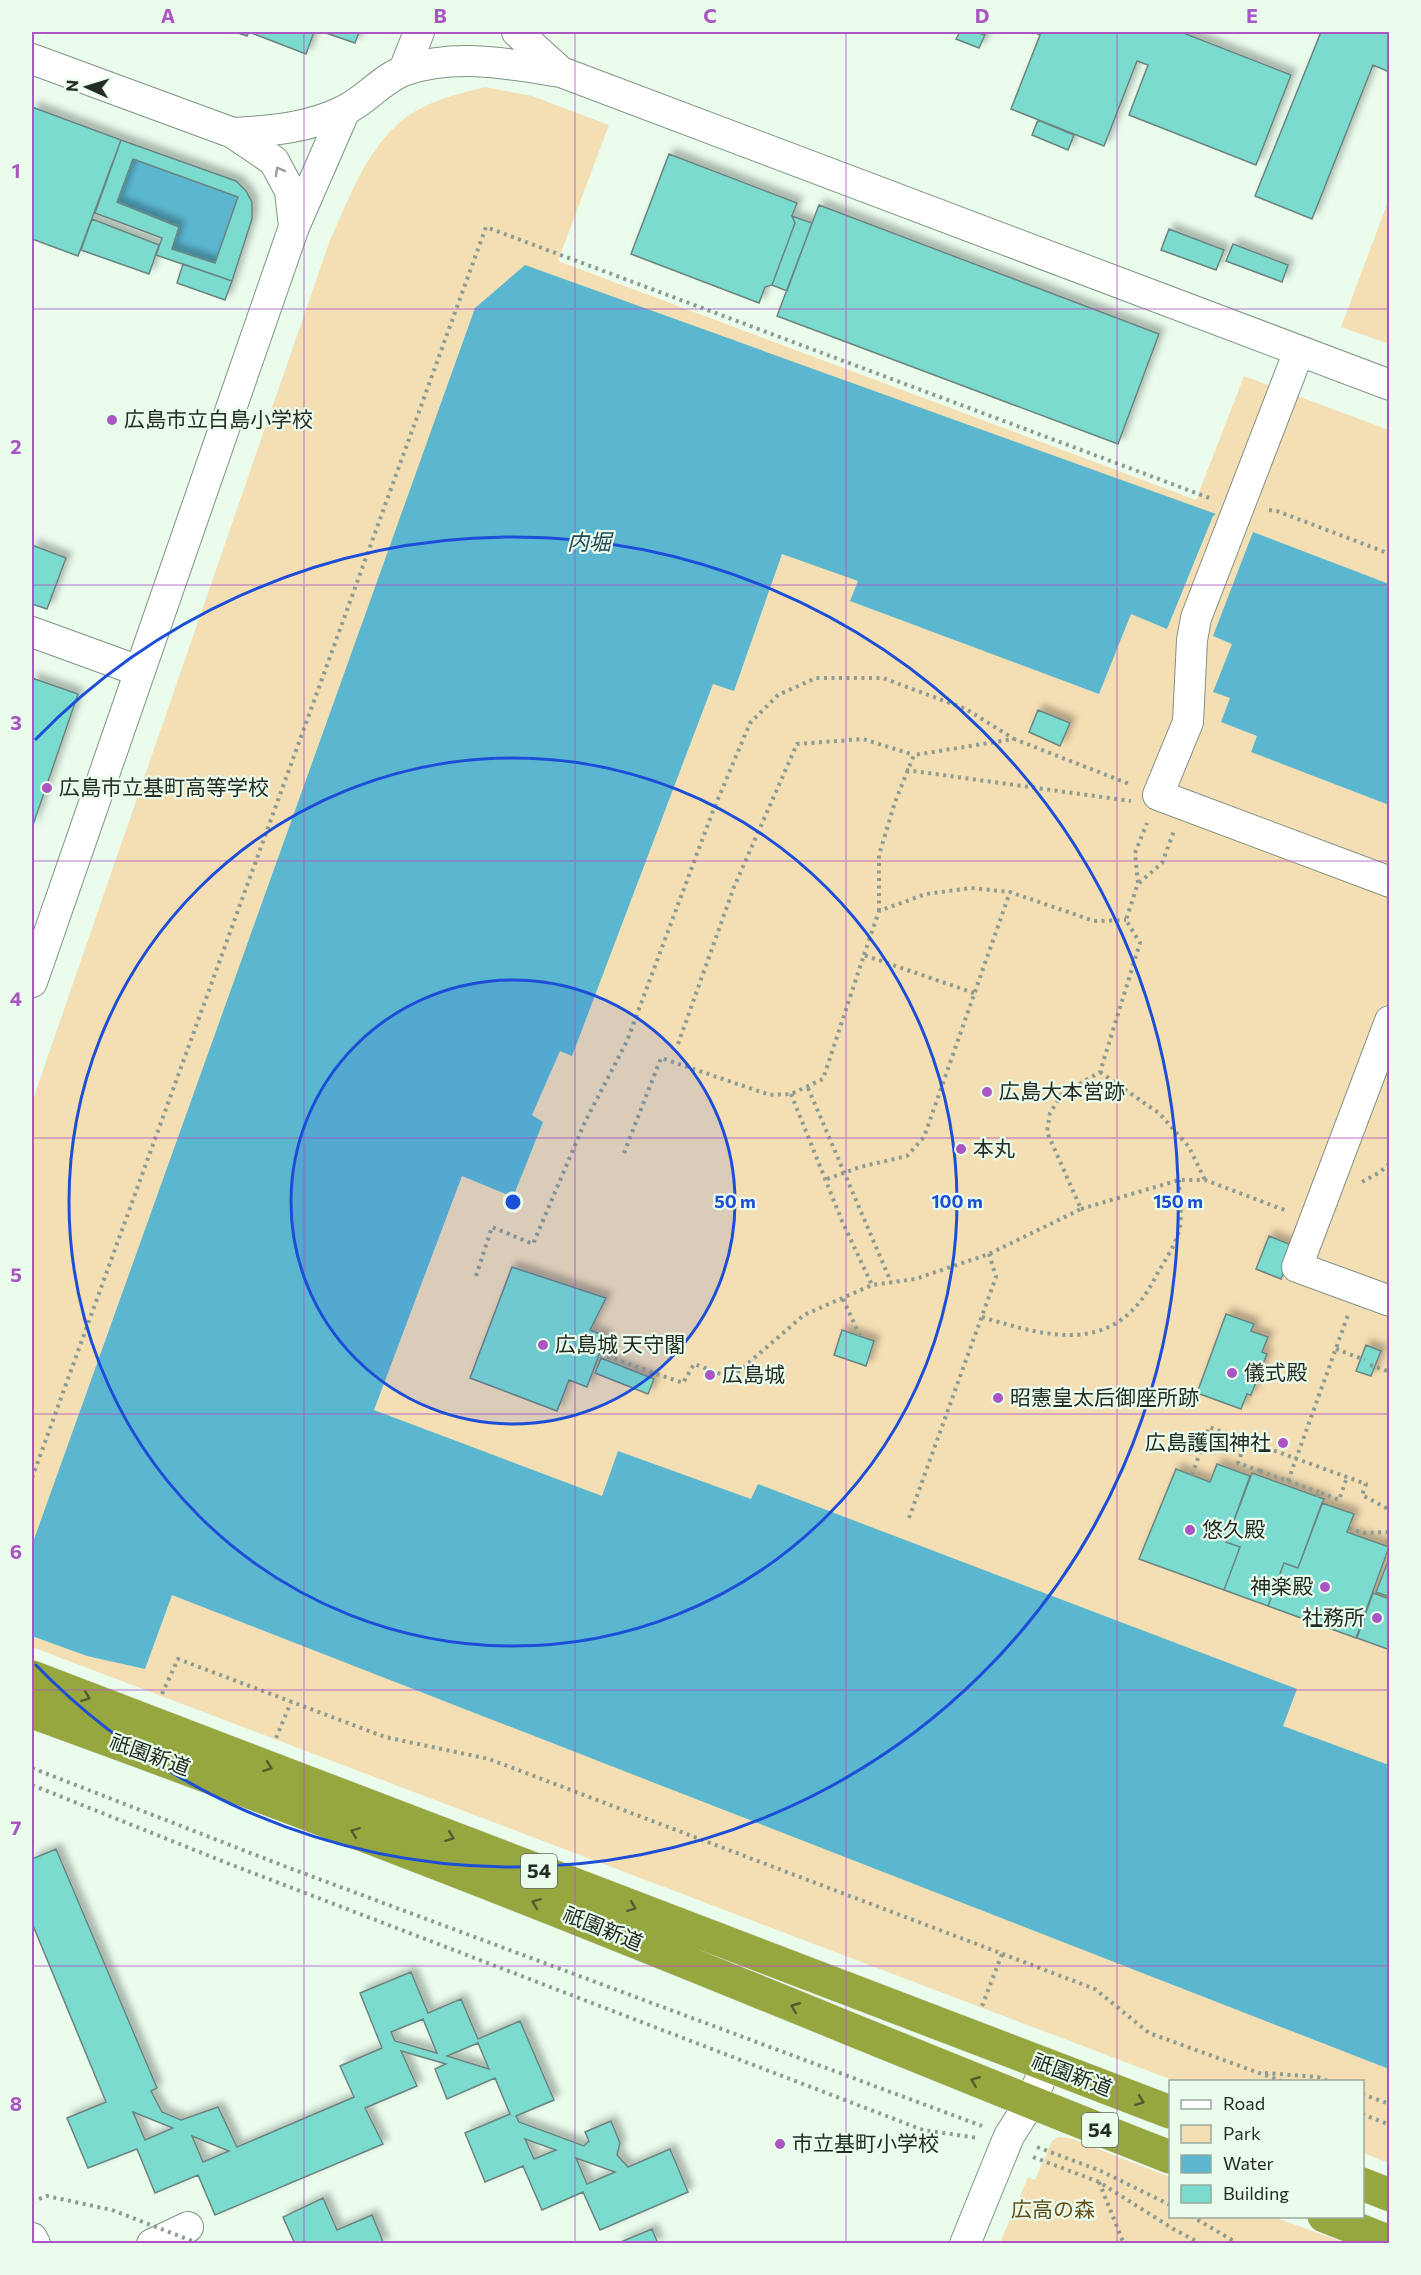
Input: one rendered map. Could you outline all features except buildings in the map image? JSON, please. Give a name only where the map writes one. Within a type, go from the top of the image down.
[{"type":"highway","name":"祇園新道","points":[[32,1677],[1169,2112]]},
{"type":"highway","name":"祇園新道","points":[[32,1712],[254,1792],[1169,2157]]},
{"type":"highway","points":[[1364,2185],[1389,2194]]},
{"type":"highway","points":[[1327,2218],[1389,2242]]},
{"type":"street","points":[[404,70],[419,32]]},
{"type":"street","points":[[517,32],[561,72]]},
{"type":"street","points":[[32,59],[233,133],[274,161],[290,191],[294,227]]},
{"type":"street","points":[[233,133],[306,124],[345,110],[404,70],[468,60],[561,72],[1389,385]]},
{"type":"street","points":[[32,982],[294,227],[345,110]]},
{"type":"street","points":[[1299,351],[1196,618],[1192,640],[1188,722],[1159,812],[1389,882]]},
{"type":"street","points":[[32,632],[139,671]]},
{"type":"street","points":[[1389,1021],[1297,1267],[1389,1301]]},
{"type":"street","points":[[965,2244],[1008,2144],[1030,2103],[1046,2066]]},
{"type":"street","points":[[152,2244],[194,2235]]},
{"type":"street","points":[[32,2238],[35,2244]]},
{"type":"path","points":[[32,1478],[486,227],[1239,509],[1277,511],[1389,554]]},
{"type":"path","points":[[476,1276],[492,1227],[533,1244],[584,1124],[627,1041],[713,811],[750,723],[778,695],[816,678],[883,678],[966,709],[1014,739],[1159,812],[1174,831],[1162,863],[1138,883]]},
{"type":"path","points":[[678,1044],[734,887],[797,744],[863,739],[914,755],[1014,739]]},
{"type":"path","points":[[624,1153],[661,1058],[770,1095],[791,1094],[823,1079],[879,912],[879,855],[906,770],[914,755]]},
{"type":"path","points":[[906,770],[1127,802],[1159,812]]},
{"type":"path","points":[[1081,1209],[1047,1132],[1050,1113],[1062,1094],[1100,1072],[1140,943],[1126,920],[1138,883],[1135,852],[1159,812]]},
{"type":"path","points":[[879,912],[926,894],[971,888],[1010,892],[1094,921],[1126,920]]},
{"type":"path","points":[[827,1179],[844,1172],[907,1156],[924,1137],[1010,892]]},
{"type":"path","points":[[864,956],[974,993]]},
{"type":"path","points":[[1100,1072],[1160,1114],[1189,1147],[1205,1180]]},
{"type":"path","points":[[808,1088],[891,1282]]},
{"type":"path","points":[[791,1094],[842,1221],[872,1285]]},
{"type":"path","points":[[982,1317],[1035,1333],[1070,1334],[1104,1330],[1125,1318],[1145,1298],[1180,1230],[1179,1180]]},
{"type":"path","points":[[600,1354],[683,1383],[694,1364],[731,1378],[804,1315],[872,1285],[915,1279],[989,1254],[1081,1209],[1179,1180],[1205,1180],[1267,1204]]},
{"type":"path","points":[[909,1518],[996,1277],[989,1254]]},
{"type":"path","points":[[1288,1481],[1357,1290]]},
{"type":"path","points":[[843,1299],[860,1336]]},
{"type":"path","points":[[1336,1349],[1365,1360]]},
{"type":"path","points":[[1370,1365],[1389,1372]]},
{"type":"path","points":[[1192,1475],[1209,1427],[1365,1484],[1362,1495],[1389,1510]]},
{"type":"path","points":[[1246,1440],[1238,1463],[1259,1473],[1339,1500],[1347,1477]]},
{"type":"path","points":[[1349,1528],[1363,1533],[1389,1532]]},
{"type":"path","points":[[160,1698],[178,1659],[385,1737],[489,1759],[1095,1989],[1149,2033],[1279,2080]]},
{"type":"path","points":[[275,1741],[291,1702]]},
{"type":"path","points":[[32,1768],[1008,2144],[1099,2182],[1175,2230],[1202,2244]]},
{"type":"path","points":[[32,1785],[245,1870],[923,2130],[1008,2144],[1101,2171],[1169,2205]]},
{"type":"path","points":[[979,2014],[1002,1954]]},
{"type":"path","points":[[1258,2072],[1318,2077],[1325,2080]]},
{"type":"path","points":[[1364,2095],[1389,2104]]},
{"type":"path","points":[[1364,2115],[1389,2125]]},
{"type":"path","points":[[1099,2182],[1124,2244]]},
{"type":"path","points":[[39,2199],[47,2196],[112,2210],[194,2235]]},
{"type":"path","points":[[1193,2218],[1239,2244]]},
{"type":"green space","name":"広島城","points":[[485,87],[532,96],[609,125],[558,261],[1196,500],[1244,376],[1389,430],[1389,2163],[1364,2153],[1364,2080],[1172,2080],[32,1647],[32,1102],[330,240],[360,175],[379,145],[404,119],[423,107]]},
{"type":"green space","points":[[1389,199],[1390,344],[1341,327]]},
{"type":"green space","name":"広高の森","points":[[1058,2137],[1070,2138],[1169,2177],[1169,2218],[1277,2218],[1345,2243],[1000,2243],[1028,2177],[1035,2180],[1052,2141]]},
{"type":"water","points":[[133,159],[238,197],[215,263],[172,249],[178,227],[117,202]]},
{"type":"water","name":"内堀","points":[[525,265],[1216,514],[1213,516],[1167,629],[1131,614],[1099,694],[850,601],[858,581],[782,554],[734,691],[713,684],[572,1056],[560,1051],[532,1115],[543,1122],[513,1197],[462,1176],[374,1410],[602,1496],[618,1451],[751,1499],[758,1484],[1297,1689],[1283,1726],[1389,1765],[1389,2069],[172,1595],[145,1669],[87,1656],[32,1636],[32,1545],[475,308]]},
{"type":"water","points":[[1253,532],[1389,584],[1389,805],[1251,752],[1257,736],[1221,722],[1230,698],[1213,692],[1232,644],[1213,636]]},
{"type":"place","name":"広島市立白島小学校","points":[[112,420]]},
{"type":"place","name":"広島市立基町高等学校","points":[[47,788]]},
{"type":"place","name":"広島大本営跡","points":[[987,1092]]},
{"type":"place","name":"本丸","points":[[961,1149]]},
{"type":"place","name":"広島城 天守閣","points":[[543,1345]]},
{"type":"place","name":"儀式殿","points":[[1232,1373]]},
{"type":"place","name":"広島城","points":[[710,1375]]},
{"type":"place","name":"昭憲皇太后御座所跡","points":[[998,1398]]},
{"type":"place","name":"広島護国神社","points":[[1283,1443]]},
{"type":"place","name":"悠久殿","points":[[1190,1530]]},
{"type":"place","name":"神楽殿","points":[[1325,1587]]},
{"type":"place","name":"社務所","points":[[1377,1618]]},
{"type":"place","name":"市立基町小学校","points":[[780,2144]]}]
